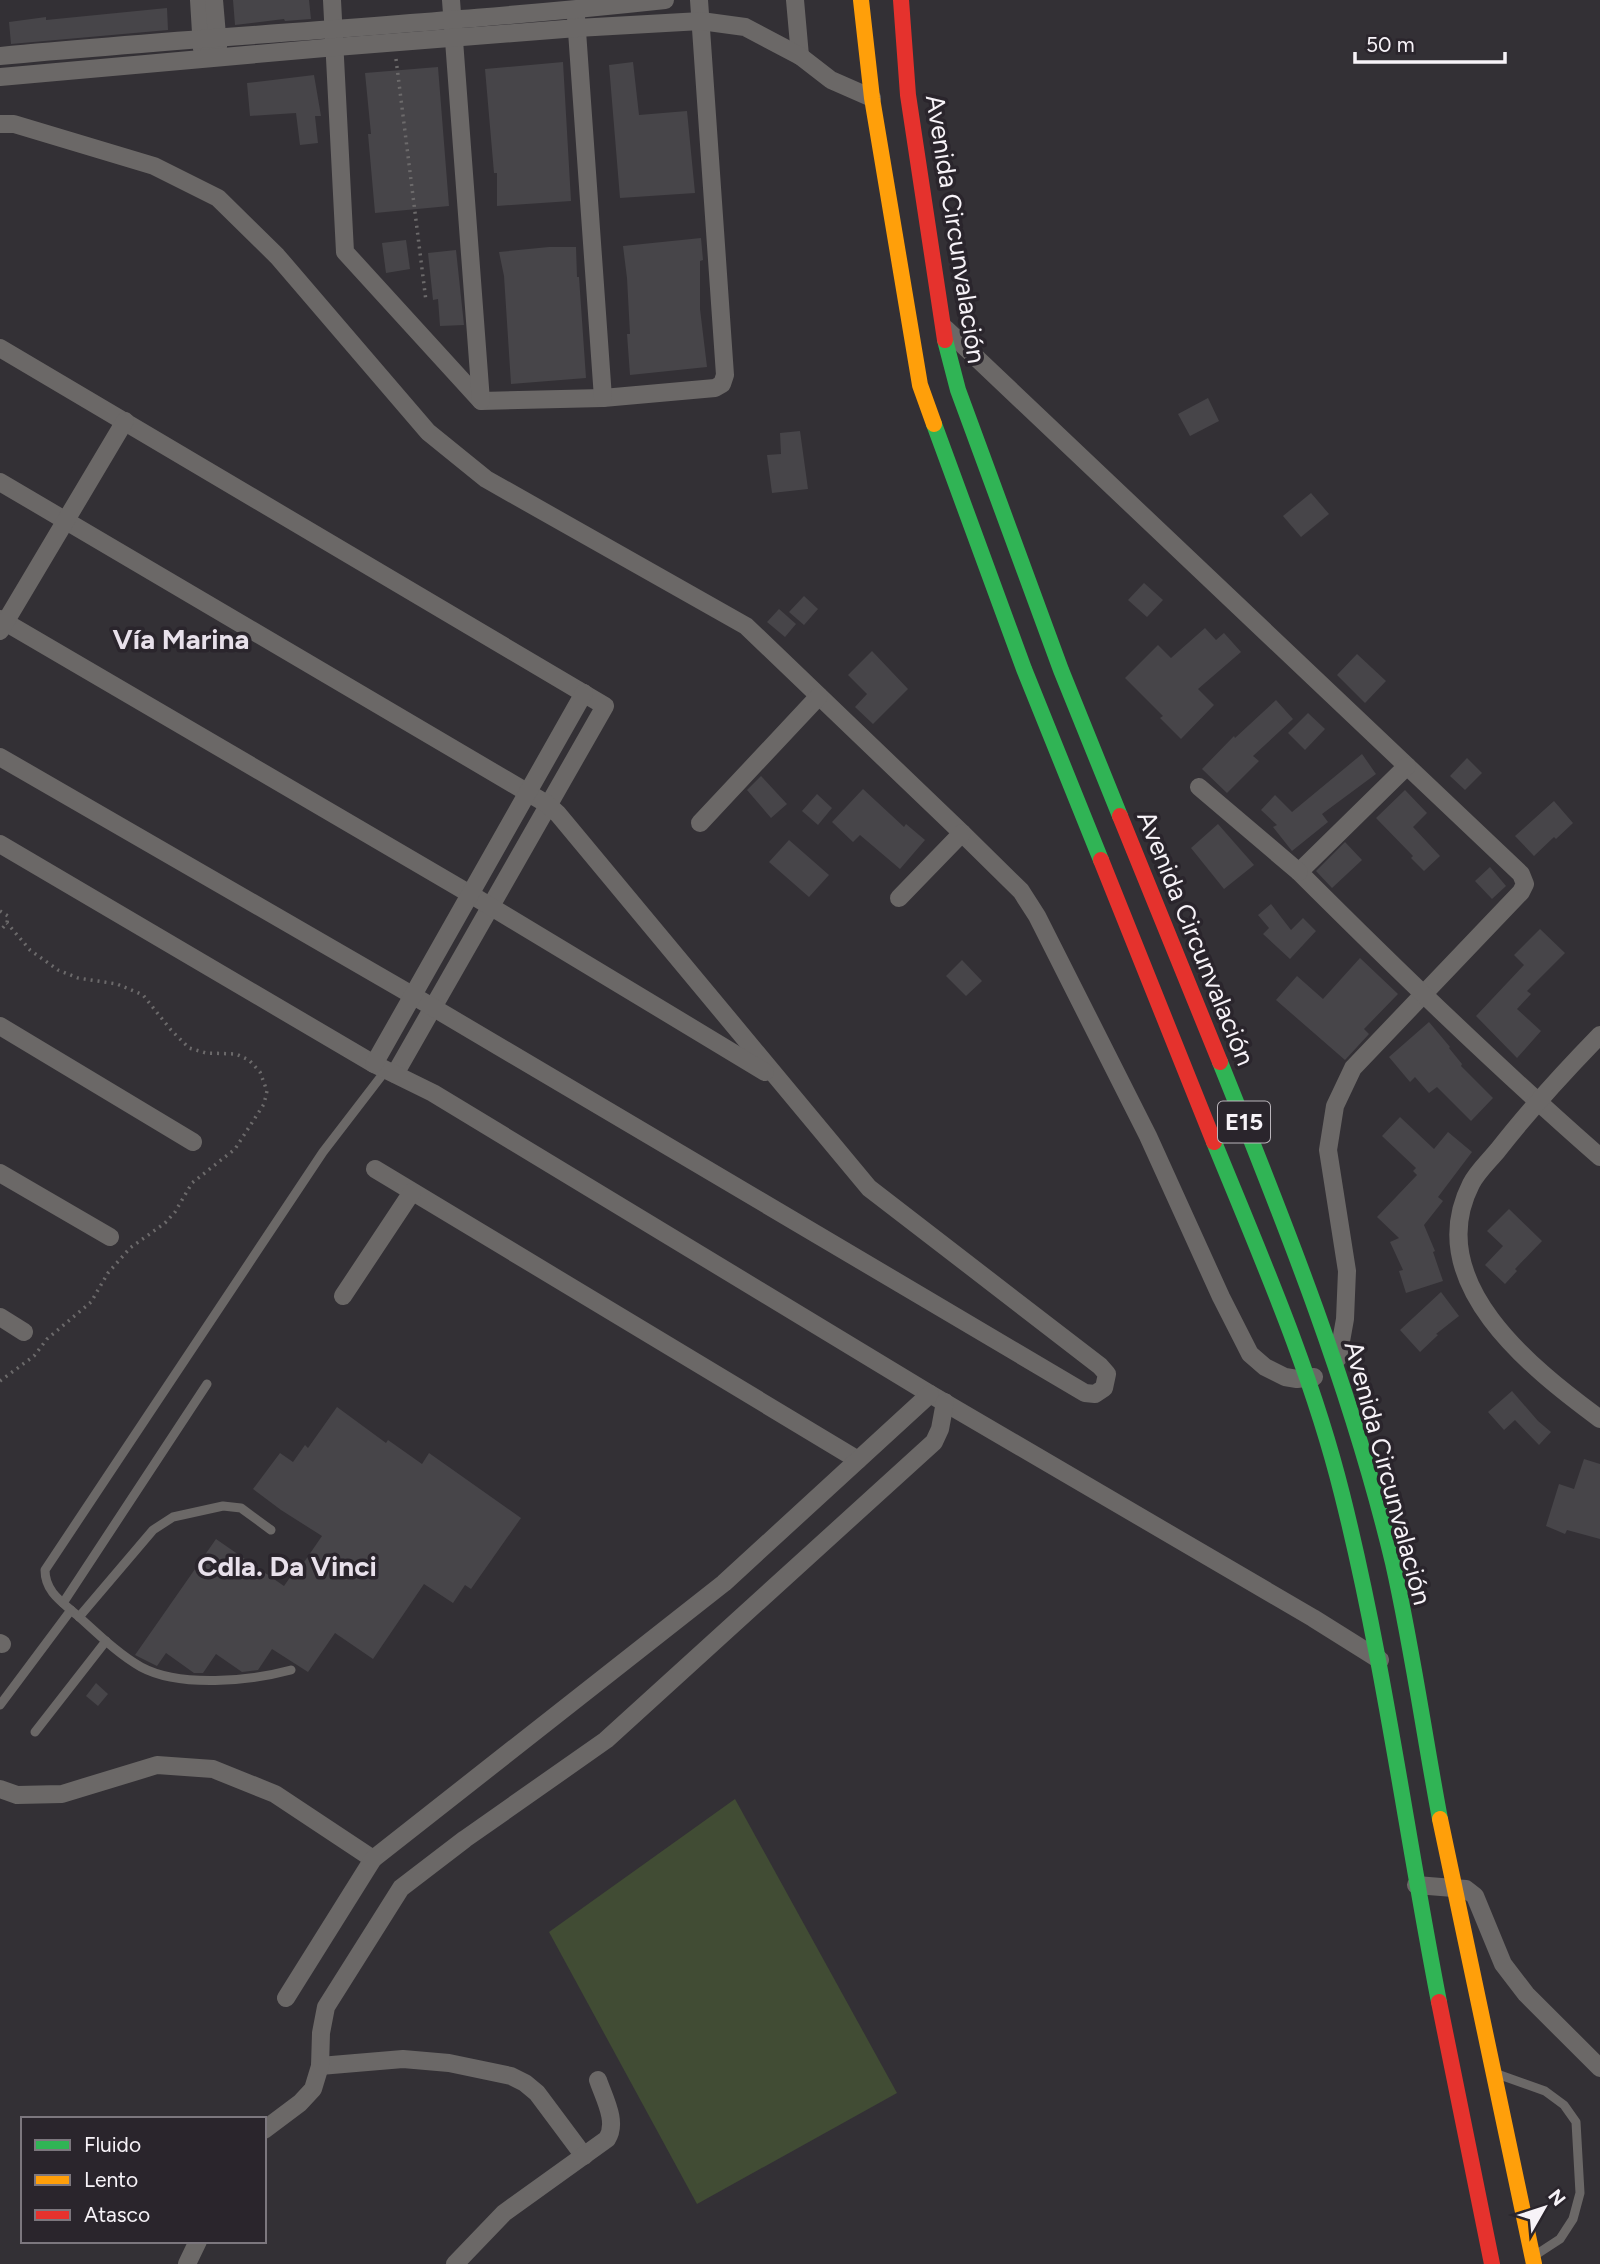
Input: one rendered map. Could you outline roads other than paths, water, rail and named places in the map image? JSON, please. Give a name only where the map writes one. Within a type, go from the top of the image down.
[{"type":"highway","name":"Avenida Circunvalación","points":[[861,0],[872,98],[920,385],[1024,669],[1247,1220],[1308,1378],[1342,1492],[1379,1659],[1416,1885],[1492,2264]]},
{"type":"highway","name":"Avenida Circunvalación","points":[[901,0],[908,95],[941,324],[958,390],[1056,657],[1284,1222],[1337,1369],[1363,1453],[1393,1564],[1453,1888],[1533,2260]]},
{"type":"street","points":[[198,0],[209,39],[211,58]]},
{"type":"street","points":[[209,39],[214,0]]},
{"type":"street","points":[[332,0],[345,252],[481,401],[603,398],[715,388],[722,384],[726,375],[699,0]]},
{"type":"street","points":[[451,0],[481,401]]},
{"type":"street","points":[[0,77],[211,58],[335,39],[452,29],[665,0]]},
{"type":"street","points":[[795,0],[800,57]]},
{"type":"street","points":[[575,13],[701,21],[746,27],[800,57],[831,80],[872,98]]},
{"type":"street","points":[[575,13],[603,398]]},
{"type":"street","points":[[0,56],[209,39],[335,39],[394,43],[452,29]]},
{"type":"street","points":[[97,47],[99,68]]},
{"type":"street","points":[[0,124],[14,124],[154,166],[218,198],[277,256],[428,432],[486,479],[746,626],[962,833],[1030,903],[1148,1136],[1221,1297],[1250,1354],[1276,1373],[1297,1379],[1337,1369],[1345,1319],[1347,1271],[1328,1150],[1335,1105],[1353,1068],[1521,892],[1525,884],[1521,874],[941,324]]},
{"type":"street","points":[[0,348],[605,706],[432,1007],[385,1069]]},
{"type":"street","points":[[125,421],[67,521],[2,624],[470,894],[776,1079]]},
{"type":"street","points":[[0,482],[547,804],[869,1188],[1100,1366],[1107,1374],[1104,1388],[1095,1394],[1085,1393],[412,995],[0,757]]},
{"type":"street","points":[[385,1069],[412,995],[584,693]]},
{"type":"street","points":[[700,823],[819,696]]},
{"type":"street","points":[[1299,872],[1406,766]]},
{"type":"street","points":[[1199,787],[1299,872],[1423,995],[1600,1157]]},
{"type":"street","points":[[899,898],[962,833]]},
{"type":"street","points":[[0,844],[385,1069],[433,1093],[1059,1471],[1313,1618],[1415,1684]]},
{"type":"street","points":[[0,1026],[193,1142]]},
{"type":"street","points":[[1600,1035],[1536,1101],[1471,1184],[1461,1215],[1458,1251],[1470,1288],[1499,1330],[1551,1383],[1600,1419]]},
{"type":"street","points":[[375,1170],[858,1461]]},
{"type":"street","points":[[0,1173],[110,1237]]},
{"type":"street","points":[[343,1296],[412,1192]]},
{"type":"street","points":[[0,1317],[24,1332]]},
{"type":"street","points":[[286,1998],[373,1859],[724,1583],[858,1461],[938,1398]]},
{"type":"street","points":[[266,2128],[300,2103],[313,2089],[320,2066],[321,2033],[326,2007],[401,1888],[465,1839],[606,1740],[934,1442],[940,1429],[938,1398]]},
{"type":"street","points":[[0,1789],[17,1795],[62,1794],[158,1765],[213,1769],[275,1794],[373,1859]]},
{"type":"street","points":[[1416,1885],[1466,1889],[1475,1896],[1503,1964],[1526,1994],[1600,2067]]},
{"type":"street","points":[[320,2066],[403,2059],[449,2063],[511,2076],[537,2093],[584,2157]]},
{"type":"street","points":[[455,2264],[504,2213],[607,2139],[612,2124],[598,2080]]},
{"type":"street","points":[[187,2264],[197,2243]]},
{"type":"lane","points":[[291,1670],[254,1679],[201,1680],[161,1674],[142,1667],[106,1641],[52,1592],[45,1582],[45,1570],[323,1152],[385,1069]]},
{"type":"lane","points":[[63,1603],[207,1384]]},
{"type":"lane","points":[[79,1617],[153,1530],[173,1517],[223,1506],[241,1508],[271,1530]]},
{"type":"lane","points":[[0,1705],[71,1610]]},
{"type":"lane","points":[[35,1732],[106,1641]]},
{"type":"lane","points":[[1493,2073],[1545,2091],[1564,2105],[1576,2122],[1580,2193],[1573,2219],[1560,2239],[1533,2260]]},
{"type":"district","name":"Vía Marina","points":[[181,639]]},
{"type":"district","name":"Cdla. Da Vinci","points":[[287,1566]]}]
